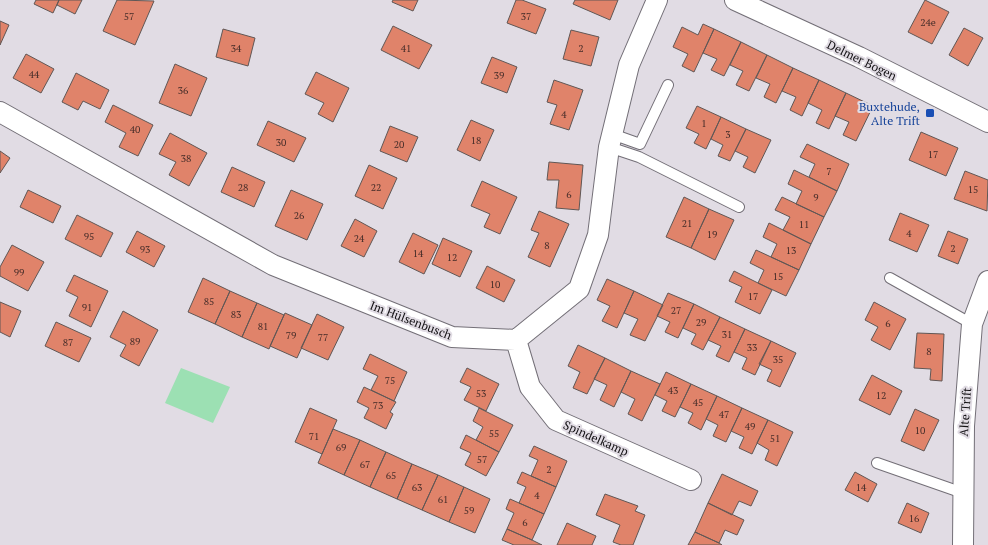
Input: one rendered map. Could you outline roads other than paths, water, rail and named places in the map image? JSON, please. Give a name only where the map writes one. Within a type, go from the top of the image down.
[{"type":"street","points":[[516,340],[579,289],[598,235],[610,140],[629,65],[658,0]]},
{"type":"street","name":"Delmer Bogen","points":[[735,0],[859,57],[988,122]]},
{"type":"street","name":"Im Hülsenbusch","points":[[0,112],[273,265],[452,337],[516,340]]},
{"type":"street","name":"Alte Trift","points":[[962,545],[964,426],[972,324],[988,281]]},
{"type":"street","name":"Spindelkamp","points":[[516,340],[530,386],[556,420],[691,480]]},
{"type":"lane","points":[[610,140],[640,144],[668,85]]},
{"type":"lane","points":[[610,140],[639,157],[739,207]]},
{"type":"lane","points":[[890,278],[972,324]]},
{"type":"lane","points":[[877,463],[963,493]]},
{"type":"place","name":"Buxtehude, Alte Trift","points":[[930,113]]}]
